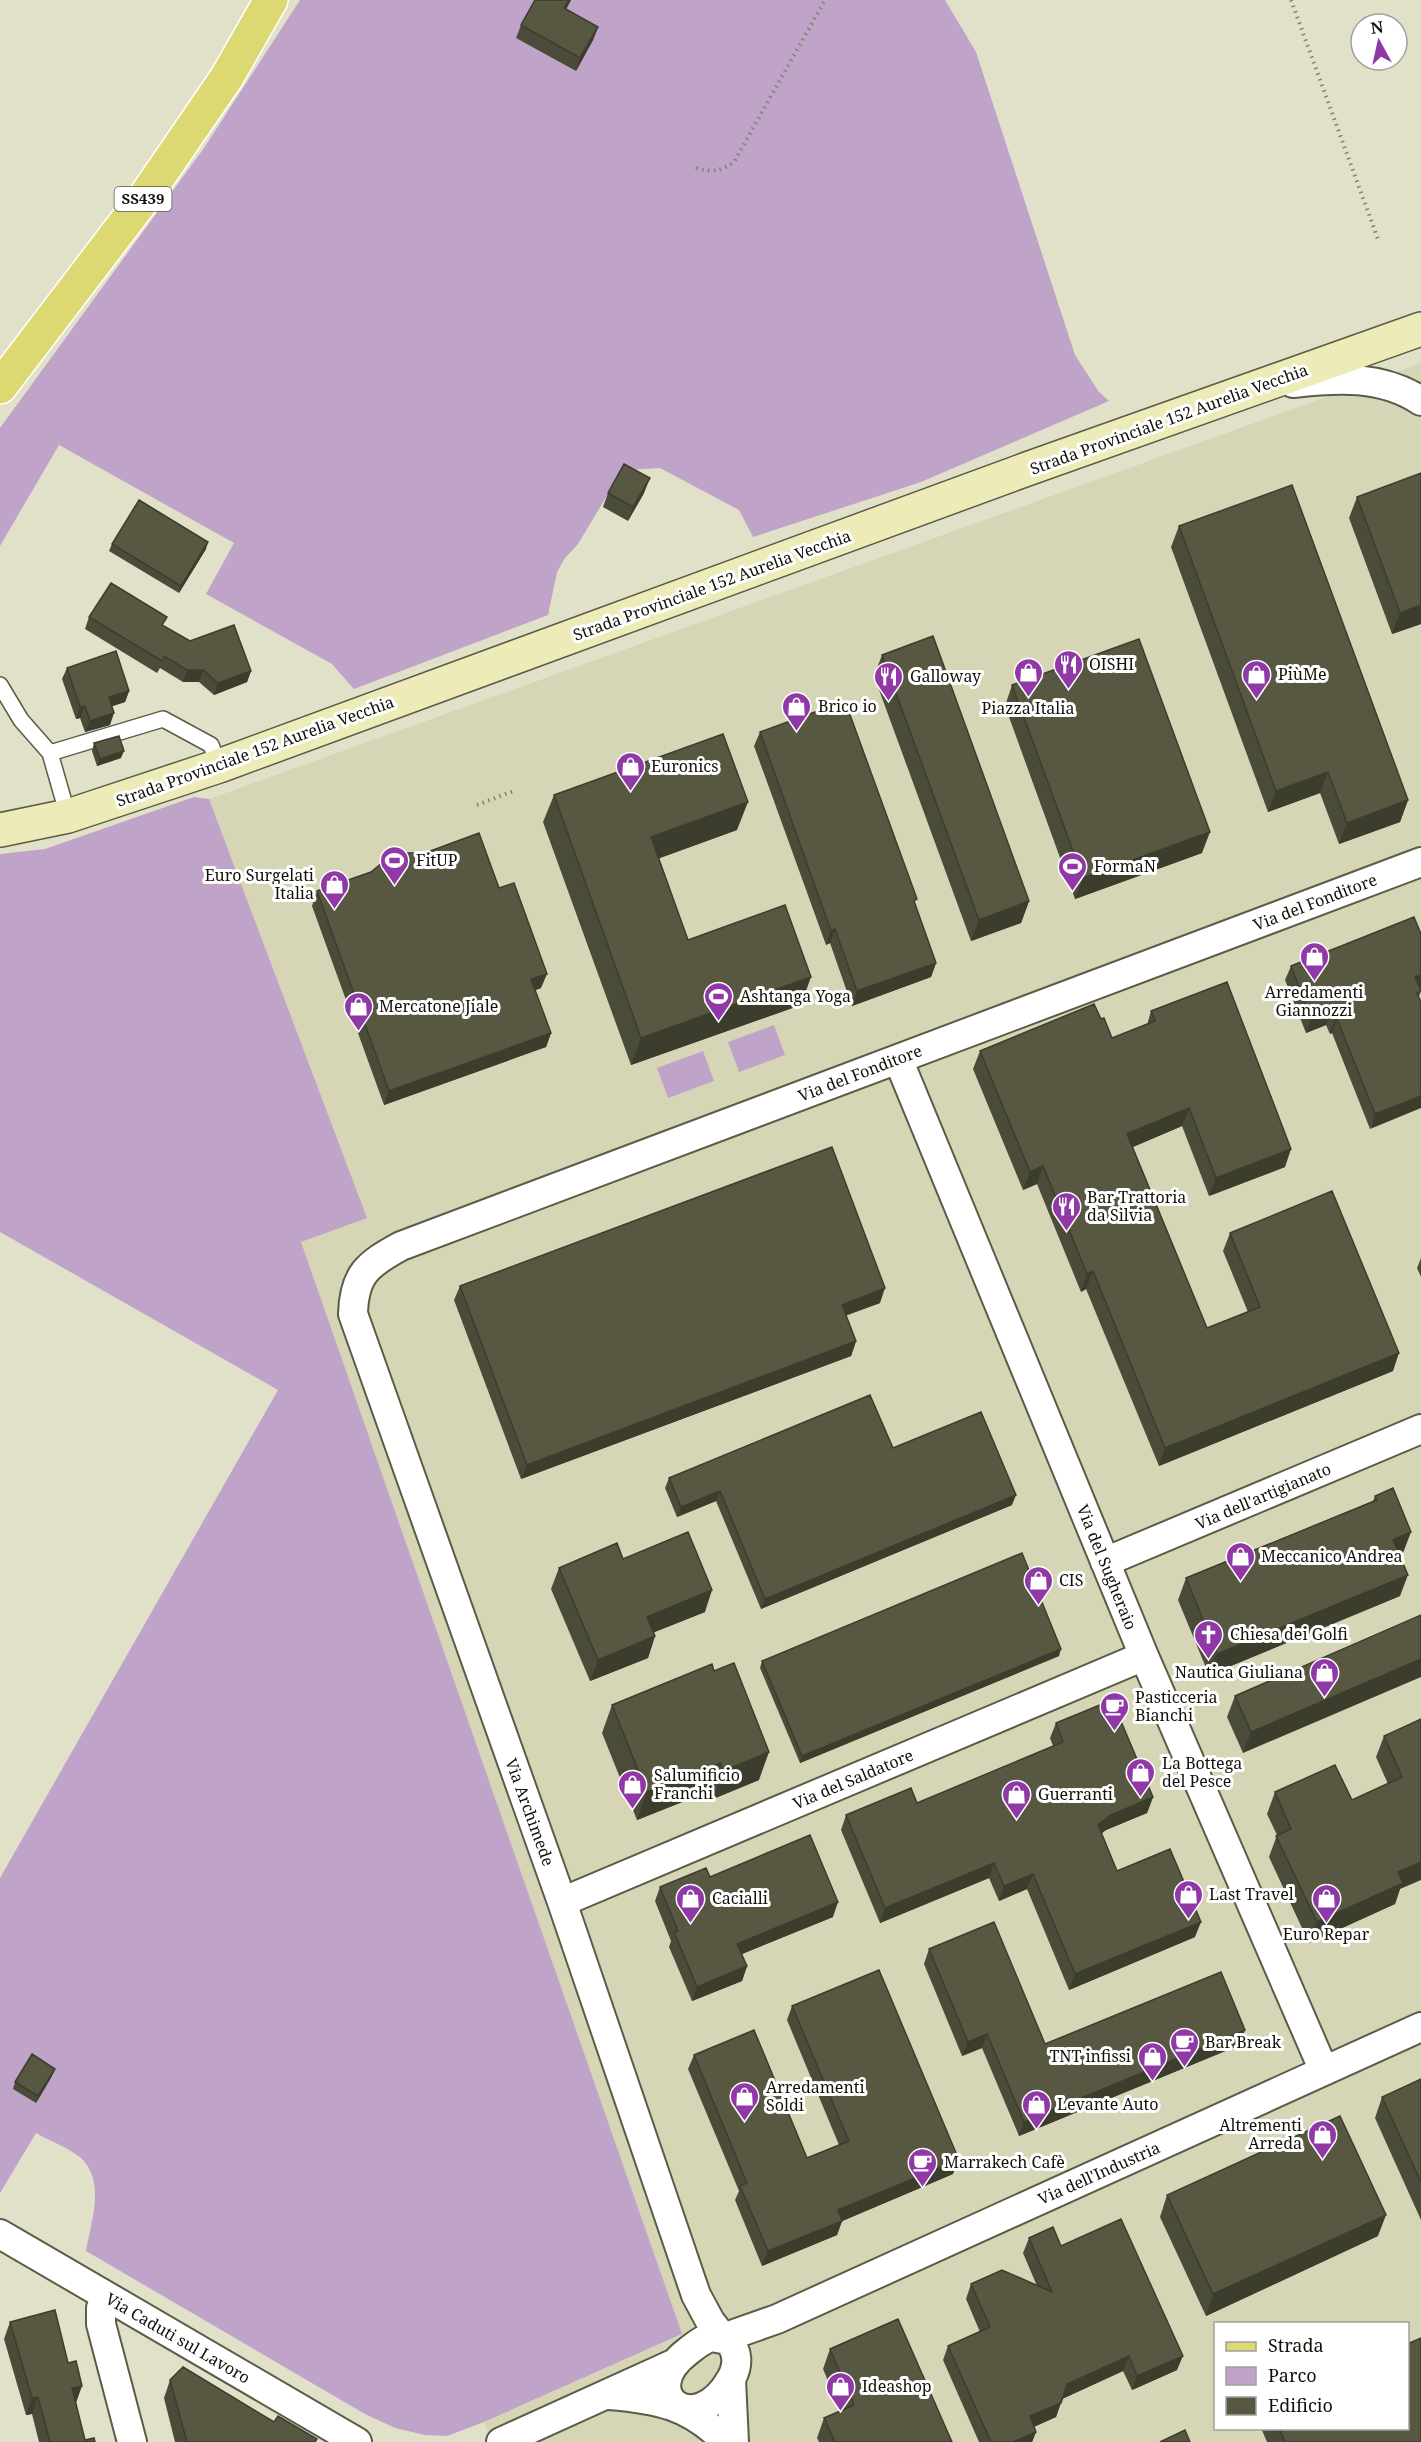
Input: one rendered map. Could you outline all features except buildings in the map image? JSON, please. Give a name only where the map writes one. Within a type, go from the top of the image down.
[{"type":"main road","name":"SS439","points":[[0,387],[144,198],[227,77],[271,0]]},
{"type":"main road","name":"Strada Provinciale 152 Aurelia Vecchia","points":[[0,830],[68,816],[219,766],[1252,388],[1421,329]]},
{"type":"street","points":[[1252,388],[1329,379],[1381,382],[1407,392],[1421,401]]},
{"type":"street","name":"Via del Fonditore","points":[[357,1332],[353,1314],[353,1296],[358,1282],[364,1271],[376,1260],[401,1246],[1421,862]]},
{"type":"street","name":"Via del Sugheraio","points":[[898,1059],[1144,1656],[1324,2071]]},
{"type":"street","name":"Via Archimede","points":[[357,1332],[562,1902],[696,2295],[710,2321],[723,2338]]},
{"type":"street","name":"Via dell'artigianato","points":[[1105,1562],[1421,1429]]},
{"type":"street","name":"Via del Saldatore","points":[[562,1902],[1144,1656]]},
{"type":"street","name":"Via dell'Industria","points":[[723,2338],[777,2319],[1421,2027]]},
{"type":"street","name":"Via Caduti sul Lavoro","points":[[0,2234],[357,2442]]},
{"type":"street","name":"Via Archimede","points":[[683,2356],[697,2320],[696,2295]]},
{"type":"street","points":[[106,2296],[101,2308],[101,2324],[132,2442]]},
{"type":"street","name":"Via dell'Industria","points":[[732,2376],[746,2353],[777,2319]]},
{"type":"street","points":[[501,2442],[609,2395],[683,2356],[704,2339],[723,2338],[728,2340],[735,2350],[737,2362],[732,2376],[712,2404],[695,2411],[686,2411],[656,2400],[609,2395]]},
{"type":"street","points":[[683,2356],[667,2376],[666,2389],[671,2400],[699,2418],[726,2442]]},
{"type":"street","points":[[732,2376],[734,2442]]},
{"type":"lane","points":[[0,685],[21,720],[50,753],[68,816]]},
{"type":"lane","points":[[50,753],[163,719],[211,745],[219,766]]},
{"type":"path","points":[[696,168],[710,172],[724,169],[734,162],[825,0]]},
{"type":"path","points":[[1291,0],[1379,242]]},
{"type":"path","points":[[477,805],[516,790]]},
{"type":"shaded area","points":[[1421,363],[1421,2442],[491,2442],[484,2422],[681,2335],[300,1242],[366,1217],[209,799]]},
{"type":"green space","points":[[300,0],[945,0],[976,52],[1075,355],[1099,392],[1109,401],[921,482],[753,537],[739,510],[660,468],[627,470],[620,474],[578,544],[565,558],[557,572],[548,615],[354,689],[332,664],[206,594],[234,543],[59,445],[0,546],[0,428],[204,148]]},
{"type":"green space","points":[[194,797],[209,799],[367,1218],[301,1242],[682,2334],[484,2422],[447,2436],[425,2435],[395,2428],[365,2414],[86,2251],[95,2202],[93,2178],[81,2158],[65,2148],[36,2133],[0,2193],[0,1878],[278,1390],[0,1232],[0,854],[45,849]]},
{"type":"green space","points":[[774,1025],[785,1055],[739,1072],[728,1042]]},
{"type":"green space","points":[[703,1051],[714,1081],[668,1098],[657,1068]]},
{"type":"place","name":"OISHI","points":[[1068,690]]},
{"type":"place","name":"Piazza Italia","points":[[1028,698]]},
{"type":"place","name":"PiùMe","points":[[1257,700]]},
{"type":"place","name":"Galloway","points":[[889,702]]},
{"type":"place","name":"Brico io","points":[[797,732]]},
{"type":"place","name":"Euronics","points":[[630,792]]},
{"type":"place","name":"FitUP","points":[[395,886]]},
{"type":"place","name":"FormaN","points":[[1073,892]]},
{"type":"place","name":"Euro Surgelati Italia","points":[[335,910]]},
{"type":"place","name":"Arredamenti Giannozzi","points":[[1314,982]]},
{"type":"place","name":"Ashtanga Yoga","points":[[719,1022]]},
{"type":"place","name":"Mercatone Jiale","points":[[358,1032]]},
{"type":"place","name":"Bar Trattoria da Silvia","points":[[1066,1232]]},
{"type":"place","name":"Meccanico Andrea","points":[[1240,1582]]},
{"type":"place","name":"CIS","points":[[1038,1606]]},
{"type":"place","name":"Chiesa dei Golfi","points":[[1209,1660]]},
{"type":"place","name":"Nautica Giuliana","points":[[1324,1698]]},
{"type":"place","name":"Pasticceria Bianchi","points":[[1114,1732]]},
{"type":"place","name":"La Bottega del Pesce","points":[[1141,1798]]},
{"type":"place","name":"Salumificio Franchi","points":[[633,1810]]},
{"type":"place","name":"Guerranti","points":[[1017,1820]]},
{"type":"place","name":"Last Travel","points":[[1188,1920]]},
{"type":"place","name":"Cacialli","points":[[691,1924]]},
{"type":"place","name":"Euro Repar","points":[[1326,1924]]},
{"type":"place","name":"Bar Break","points":[[1184,2068]]},
{"type":"place","name":"TNT infissi","points":[[1152,2082]]},
{"type":"place","name":"Arredamenti Soldi","points":[[745,2122]]},
{"type":"place","name":"Levante Auto","points":[[1036,2130]]},
{"type":"place","name":"Altrementi Arreda","points":[[1323,2160]]},
{"type":"place","name":"Marrakech Cafè","points":[[923,2188]]},
{"type":"place","name":"Ideashop","points":[[841,2412]]}]
